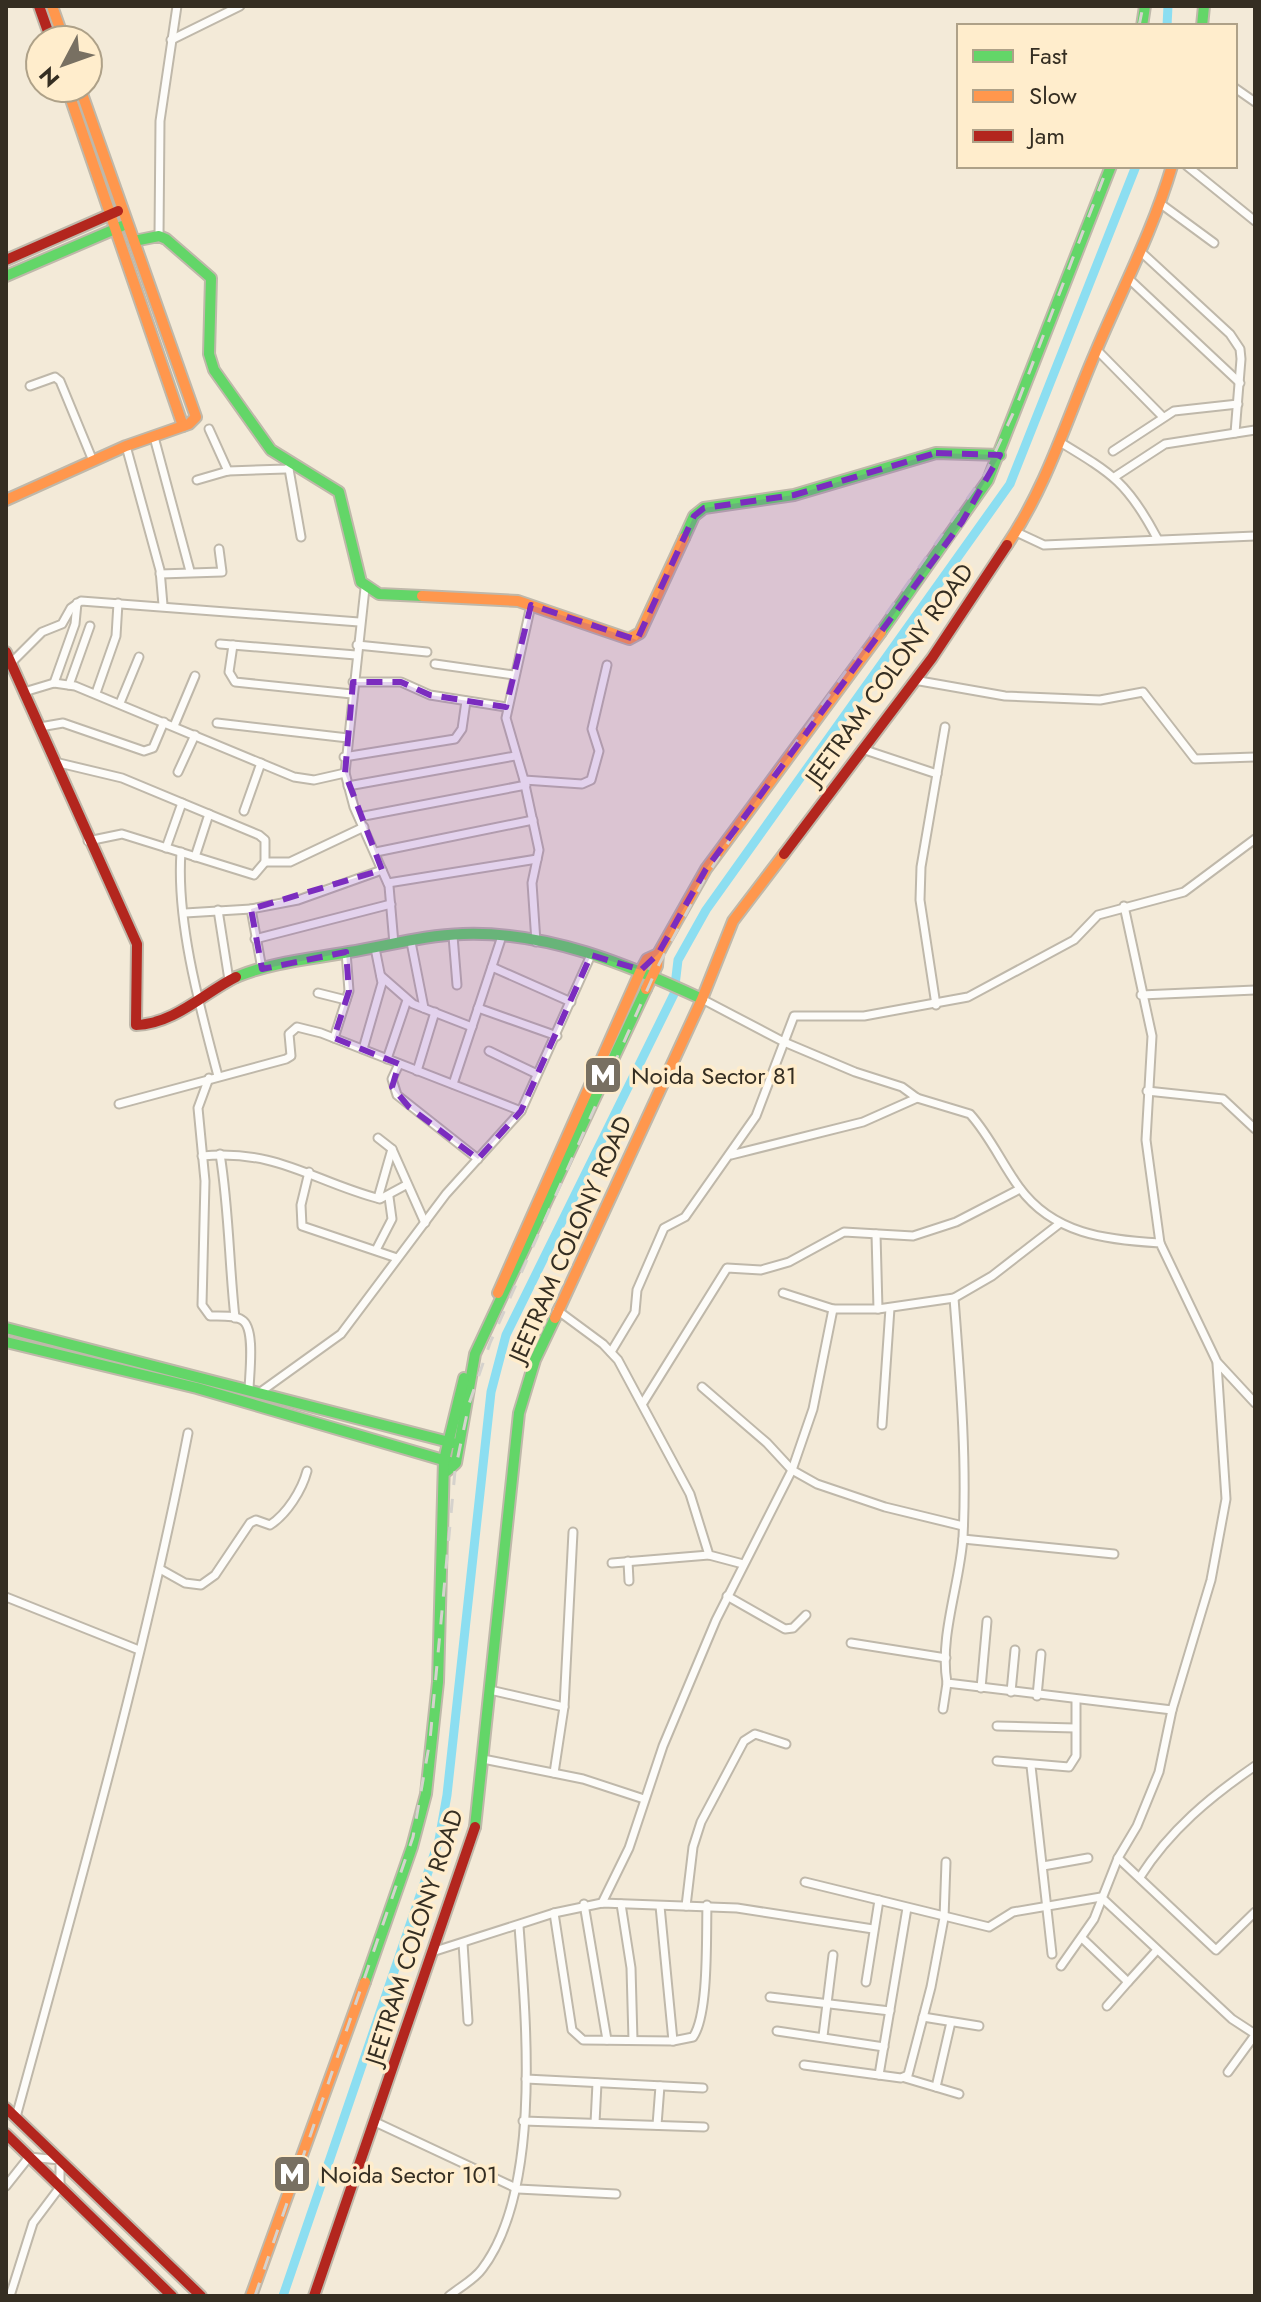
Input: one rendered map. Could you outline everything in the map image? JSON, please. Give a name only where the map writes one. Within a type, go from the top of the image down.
[{"type":"street","points":[[159,236],[160,121],[177,6]]},
{"type":"street","points":[[171,40],[240,6]]},
{"type":"street","points":[[1237,89],[1255,102]]},
{"type":"street","points":[[73,104],[183,426]]},
{"type":"street","points":[[6,500],[126,446],[193,421],[195,411],[86,104]]},
{"type":"street","points":[[251,2296],[326,2096],[412,1847],[426,1794],[438,1682],[449,1465],[475,1354],[653,975],[658,954],[706,869],[962,522],[1000,455],[1110,168]]},
{"type":"street","name":"JEETRAM COLONY ROAD","points":[[314,2296],[477,1820],[519,1413],[556,1309],[702,999],[733,921],[914,680],[1016,532],[1048,473],[1097,350],[1161,204],[1171,168]]},
{"type":"street","points":[[1189,168],[1255,221]]},
{"type":"street","points":[[1161,204],[1214,243]]},
{"type":"street","points":[[6,260],[123,209]]},
{"type":"street","points":[[6,276],[128,224]]},
{"type":"street","points":[[134,241],[159,236]]},
{"type":"street","points":[[159,236],[211,278],[209,354],[214,370],[262,440],[292,466],[339,492],[365,588],[344,757],[345,773],[359,817],[388,883],[394,944]]},
{"type":"street","points":[[1140,251],[1230,334],[1240,349],[1235,433]]},
{"type":"street","points":[[1128,278],[1240,383]]},
{"type":"street","points":[[1097,350],[1162,416]]},
{"type":"street","points":[[30,386],[55,377],[60,381],[93,461]]},
{"type":"street","points":[[1113,451],[1174,411],[1238,404]]},
{"type":"street","points":[[209,429],[228,471]]},
{"type":"street","points":[[1116,476],[1165,444],[1255,430]]},
{"type":"street","points":[[154,437],[190,571]]},
{"type":"street","points":[[1060,442],[1116,476],[1135,499],[1157,538]]},
{"type":"street","points":[[126,446],[160,574],[163,605]]},
{"type":"street","points":[[365,588],[379,594],[507,599],[623,639],[636,638],[698,511],[787,497],[925,455],[960,451],[1000,455]]},
{"type":"street","points":[[197,480],[228,471],[292,466]]},
{"type":"street","points":[[292,466],[301,537]]},
{"type":"street","points":[[1016,532],[1044,545],[1255,536]]},
{"type":"street","points":[[160,574],[222,572],[219,549]]},
{"type":"street","points":[[77,603],[163,605],[359,622]]},
{"type":"street","points":[[11,663],[42,632],[62,624],[77,603]]},
{"type":"street","points":[[54,683],[75,624],[77,603]]},
{"type":"street","points":[[96,693],[116,636],[118,603]]},
{"type":"street","points":[[531,605],[506,707],[539,850],[532,883],[536,942]]},
{"type":"street","points":[[69,685],[90,626]]},
{"type":"street","points":[[220,644],[356,655]]},
{"type":"street","points":[[233,645],[229,672],[235,682],[352,694]]},
{"type":"street","points":[[357,645],[427,652]]},
{"type":"street","points":[[6,652],[139,951],[136,1025],[146,1025],[198,1001],[229,980],[262,969],[346,952],[453,936],[502,936],[536,942],[641,970],[784,1042],[855,1072],[902,1087],[917,1098],[970,1114],[1020,1189],[1059,1224],[1117,1240],[1160,1243]]},
{"type":"street","points":[[120,703],[139,657]]},
{"type":"street","points":[[435,664],[514,675]]},
{"type":"street","points":[[359,817],[525,782],[582,784],[591,780],[599,751],[592,729],[607,665]]},
{"type":"street","points":[[174,726],[195,676]]},
{"type":"street","points":[[914,680],[1005,696],[1100,700],[1143,692],[1195,759],[1255,757]]},
{"type":"street","points":[[353,682],[401,682],[430,695],[506,707]]},
{"type":"street","points":[[24,692],[54,683],[69,685],[96,693],[306,781],[345,773]]},
{"type":"street","points":[[344,757],[455,739],[462,729],[466,701]]},
{"type":"street","points":[[40,727],[63,723],[144,751],[153,748],[164,722]]},
{"type":"street","points":[[217,723],[348,738]]},
{"type":"street","points":[[936,1005],[920,900],[921,867],[945,727]]},
{"type":"street","points":[[178,772],[195,735]]},
{"type":"street","points":[[862,749],[937,774]]},
{"type":"street","points":[[348,786],[515,756]]},
{"type":"street","points":[[55,762],[122,778],[263,838],[265,862],[254,875],[122,834],[88,841]]},
{"type":"street","points":[[244,811],[261,763]]},
{"type":"street","points":[[166,848],[182,803]]},
{"type":"street","points":[[195,857],[209,814]]},
{"type":"street","points":[[376,852],[533,820]]},
{"type":"street","points":[[265,862],[290,862],[364,827]]},
{"type":"street","points":[[611,1352],[635,1312],[637,1290],[664,1228],[685,1217],[731,1155],[766,1097],[794,1016],[864,1016],[968,997],[1001,982],[1074,940],[1094,917],[1124,906],[1166,899],[1184,892],[1255,839]]},
{"type":"street","points":[[181,852],[179,883],[198,1001],[218,1076]]},
{"type":"street","points":[[388,883],[537,859]]},
{"type":"street","points":[[185,913],[251,909],[298,900],[382,870]]},
{"type":"street","points":[[255,939],[391,904]]},
{"type":"street","points":[[1124,906],[1152,1036],[1146,1140],[1160,1243],[1217,1362],[1255,1403]]},
{"type":"street","points":[[251,909],[262,969]]},
{"type":"street","points":[[218,910],[229,980]]},
{"type":"street","points":[[453,936],[457,985]]},
{"type":"street","points":[[453,1084],[502,936]]},
{"type":"street","points":[[411,942],[424,1008]]},
{"type":"street","points":[[363,1049],[380,996],[381,976],[375,948]]},
{"type":"street","points":[[334,1038],[349,980],[346,952]]},
{"type":"street","points":[[454,1444],[474,1346],[641,970],[647,959],[658,954]]},
{"type":"street","points":[[254,1392],[341,1334],[425,1223],[521,1111],[591,955]]},
{"type":"street","points":[[492,967],[571,1002]]},
{"type":"street","points":[[381,976],[407,1000],[472,1027]]},
{"type":"street","points":[[1141,995],[1255,990]]},
{"type":"street","points":[[318,993],[346,1000]]},
{"type":"street","points":[[387,1059],[407,1000]]},
{"type":"street","points":[[478,1008],[557,1036]]},
{"type":"street","points":[[417,1071],[435,1012]]},
{"type":"street","points":[[119,1104],[286,1059],[291,1056],[289,1034],[297,1027],[334,1038],[521,1111]]},
{"type":"street","points":[[489,1051],[537,1074]]},
{"type":"street","points":[[399,1064],[392,1079],[397,1095],[478,1159]]},
{"type":"street","points":[[209,1078],[199,1100],[205,1239],[202,1305],[210,1316],[241,1318],[249,1330],[254,1392]]},
{"type":"street","points":[[1147,1091],[1223,1099],[1255,1129]]},
{"type":"street","points":[[731,1155],[873,1119],[917,1098]]},
{"type":"street","points":[[378,1138],[392,1149],[425,1223]]},
{"type":"street","points":[[378,1198],[392,1149]]},
{"type":"street","points":[[202,1156],[243,1153],[309,1172],[378,1198],[389,1197],[406,1185]]},
{"type":"street","points":[[220,1154],[228,1202],[228,1260],[235,1318]]},
{"type":"street","points":[[309,1172],[301,1205],[302,1226],[397,1258]]},
{"type":"street","points":[[643,1403],[727,1268],[761,1270],[789,1262],[844,1232],[913,1236],[934,1230],[1020,1189]]},
{"type":"street","points":[[376,1250],[392,1219],[389,1197]]},
{"type":"street","points":[[783,1293],[833,1309],[890,1308],[954,1298],[992,1276],[1059,1224]]},
{"type":"street","points":[[876,1234],[878,1309]]},
{"type":"street","points":[[943,1709],[947,1683],[946,1658],[963,1539],[962,1418],[954,1298]]},
{"type":"street","points":[[882,1425],[890,1308]]},
{"type":"street","points":[[556,1309],[611,1352],[643,1403],[690,1494],[709,1555]]},
{"type":"street","points":[[602,1903],[629,1848],[644,1799],[727,1596],[792,1470],[813,1409],[833,1309]]},
{"type":"street","points":[[6,1328],[454,1444]]},
{"type":"street","points":[[6,1342],[197,1388],[449,1465]]},
{"type":"street","points":[[1061,1966],[1083,1939],[1159,1772],[1172,1710],[1207,1595],[1223,1522],[1226,1486],[1217,1362]]},
{"type":"street","points":[[702,1387],[767,1443],[792,1470],[847,1496],[963,1526]]},
{"type":"street","points":[[16,2117],[113,1758],[160,1569],[188,1433]]},
{"type":"street","points":[[160,1569],[185,1583],[201,1585],[215,1575],[250,1523],[256,1520],[270,1525],[275,1521],[297,1495],[307,1471]]},
{"type":"street","points":[[554,1773],[564,1707],[573,1532]]},
{"type":"street","points":[[963,1539],[1114,1554]]},
{"type":"street","points":[[612,1563],[709,1555],[743,1564]]},
{"type":"street","points":[[628,1561],[629,1581]]},
{"type":"street","points":[[727,1596],[785,1629],[793,1628],[806,1615]]},
{"type":"street","points":[[6,1597],[139,1650]]},
{"type":"street","points":[[981,1688],[987,1621]]},
{"type":"street","points":[[851,1643],[946,1658]]},
{"type":"street","points":[[1011,1692],[1015,1650]]},
{"type":"street","points":[[1037,1696],[1041,1654]]},
{"type":"street","points":[[947,1683],[1076,1701],[1172,1710]]},
{"type":"street","points":[[490,1690],[564,1707]]},
{"type":"street","points":[[997,1761],[1069,1767],[1076,1756],[1076,1701]]},
{"type":"street","points":[[997,1726],[1075,1728]]},
{"type":"street","points":[[686,1906],[693,1847],[701,1822],[744,1741],[755,1734],[786,1744]]},
{"type":"street","points":[[483,1759],[554,1773],[644,1799]]},
{"type":"street","points":[[1031,1766],[1052,1954]]},
{"type":"street","points":[[1140,1877],[1158,1848],[1190,1815],[1255,1766]]},
{"type":"street","points":[[1043,1866],[1088,1858]]},
{"type":"street","points":[[1118,1858],[1216,1950],[1255,1912]]},
{"type":"street","points":[[905,2078],[923,2017],[944,1918],[946,1862]]},
{"type":"street","points":[[805,1882],[989,1927],[1008,1913],[1101,1897]]},
{"type":"street","points":[[1101,1897],[1232,2019],[1255,2034],[1228,2072]]},
{"type":"street","points":[[866,1982],[879,1900]]},
{"type":"street","points":[[432,1952],[584,1904],[602,1903],[707,1905],[787,1913],[873,1929]]},
{"type":"street","points":[[584,1904],[607,2040]]},
{"type":"street","points":[[621,1904],[631,1968],[633,2040]]},
{"type":"street","points":[[554,1913],[572,2030],[583,2040],[673,2041],[693,2037],[699,2026],[705,1976],[707,1905]]},
{"type":"street","points":[[660,1906],[673,2041]]},
{"type":"street","points":[[879,2075],[907,1908]]},
{"type":"street","points":[[449,2296],[485,2266],[518,2189],[527,2027],[519,1926]]},
{"type":"street","points":[[1083,1939],[1128,1982]]},
{"type":"street","points":[[463,1943],[468,2021]]},
{"type":"street","points":[[1107,2006],[1157,1950]]},
{"type":"street","points":[[823,2036],[833,1955]]},
{"type":"street","points":[[770,1997],[890,2011]]},
{"type":"street","points":[[923,2017],[979,2026]]},
{"type":"street","points":[[936,2087],[951,2022]]},
{"type":"street","points":[[777,2031],[884,2047]]},
{"type":"street","points":[[804,2065],[905,2078],[959,2094]]},
{"type":"street","points":[[526,2079],[703,2088]]},
{"type":"street","points":[[595,2123],[597,2083]]},
{"type":"street","points":[[657,2125],[660,2086]]},
{"type":"street","points":[[6,2108],[201,2296]]},
{"type":"street","points":[[373,2121],[518,2189],[616,2194]]},
{"type":"street","points":[[523,2121],[704,2127]]},
{"type":"street","points":[[6,2134],[172,2296]]},
{"type":"street","points":[[29,2157],[60,2160]]},
{"type":"street","points":[[6,2186],[29,2157]]},
{"type":"street","points":[[10,2296],[33,2223],[60,2187],[60,2160]]},
{"type":"highlighted area","points":[[936,453],[1000,455],[962,522],[706,869],[658,954],[641,970],[591,955],[521,1111],[493,1145],[478,1159],[409,1107],[392,1087],[399,1064],[334,1038],[349,991],[346,952],[262,969],[251,909],[382,870],[345,773],[353,682],[401,682],[430,695],[506,707],[531,605],[637,640],[694,516],[704,508],[794,495]]},
{"type":"waterway","points":[[1167,24],[1168,6]]},
{"type":"waterway","points":[[283,2296],[439,1840],[447,1795],[491,1392],[506,1335],[674,994],[678,960],[706,910],[1010,484],[1135,168]]},
{"type":"railway","points":[[1139,24],[1143,6]]},
{"type":"railway","points":[[255,2296],[413,1837],[430,1740],[455,1471],[469,1404],[490,1343],[656,970],[704,880],[765,786],[986,472],[1016,407],[1107,168]]},
{"type":"traffic: fast","points":[[1142,24],[1145,6]]},
{"type":"traffic: fast","points":[[1202,24],[1204,6]]},
{"type":"traffic: fast","points":[[881,632],[988,480],[1110,168]]},
{"type":"traffic: fast","points":[[6,276],[122,226]]},
{"type":"traffic: fast","points":[[134,241],[159,236],[166,239],[211,278],[209,354],[214,370],[271,450],[339,492],[361,582],[379,594],[422,596]]},
{"type":"traffic: fast","points":[[684,538],[694,516],[704,508],[794,495],[936,453],[1000,455]]},
{"type":"traffic: fast","points":[[236,977],[278,964],[420,939],[494,934],[586,952],[702,999]]},
{"type":"traffic: fast","points":[[447,1471],[456,1463],[475,1354],[646,989]]},
{"type":"traffic: fast","points":[[475,1827],[519,1413],[535,1360],[555,1318]]},
{"type":"traffic: fast","points":[[6,1328],[453,1443]]},
{"type":"traffic: fast","points":[[6,1342],[197,1388],[450,1462]]},
{"type":"traffic: fast","points":[[365,1982],[412,1847],[426,1794],[438,1682],[444,1460],[464,1378]]},
{"type":"traffic: slow","points":[[52,6],[58,24]]},
{"type":"traffic: slow","points":[[72,104],[183,426]]},
{"type":"traffic: slow","points":[[6,500],[126,446],[189,424],[196,417],[86,104]]},
{"type":"traffic: slow","points":[[1007,545],[1054,456],[1101,338],[1145,241],[1171,168]]},
{"type":"traffic: slow","points":[[422,596],[518,601],[629,639],[640,633],[684,538]]},
{"type":"traffic: slow","points":[[646,989],[657,966],[658,954],[706,869],[881,632]]},
{"type":"traffic: slow","points":[[555,1318],[702,999],[733,921],[784,854]]},
{"type":"traffic: slow","points":[[498,1293],[641,970],[647,959],[658,954]]},
{"type":"traffic: slow","points":[[251,2296],[365,1982]]},
{"type":"traffic: jam","points":[[39,6],[45,24]]},
{"type":"traffic: jam","points":[[6,260],[118,211]]},
{"type":"traffic: jam","points":[[784,854],[932,658],[1007,545]]},
{"type":"traffic: jam","points":[[6,652],[137,944],[136,1025],[176,1014],[236,977]]},
{"type":"traffic: jam","points":[[314,2296],[475,1827]]},
{"type":"traffic: jam","points":[[6,2108],[201,2296]]},
{"type":"traffic: jam","points":[[6,2134],[172,2296]]},
{"type":"place","name":"Noida Sector 81","points":[[603,1075]]},
{"type":"place","name":"Noida Sector 101","points":[[292,2174]]}]
